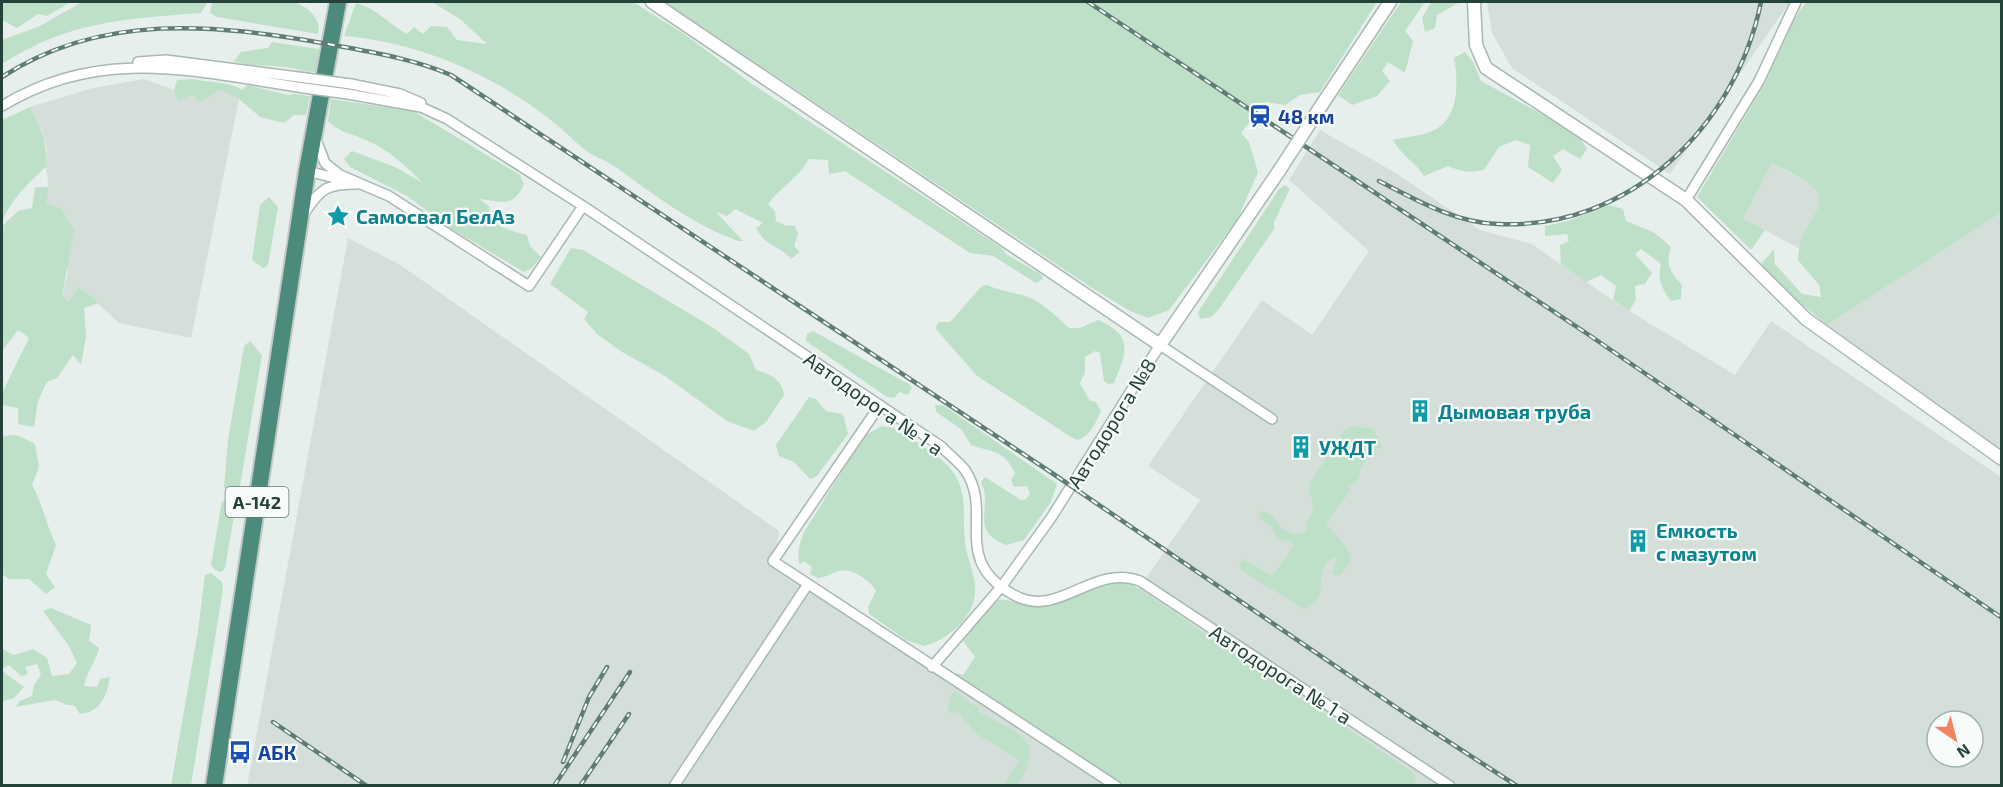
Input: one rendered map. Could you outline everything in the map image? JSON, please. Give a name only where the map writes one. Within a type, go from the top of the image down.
[{"type":"highway","name":"А-142","points":[[214,786],[307,171],[338,2]]},
{"type":"street","points":[[652,2],[1272,419]]},
{"type":"street","name":"Автодорога №8","points":[[932,667],[1002,586],[1051,518],[1160,345],[1279,171],[1390,2]]},
{"type":"street","points":[[1474,2],[1476,45],[1486,69],[1686,200],[1806,319],[2001,459]]},
{"type":"street","points":[[1782,32],[1789,2]]},
{"type":"street","points":[[1686,200],[1759,81],[1796,2]]},
{"type":"street","name":"Автодорога № 1 а","points":[[2,106],[29,90],[100,68],[165,68],[350,89],[421,107],[447,118],[583,206],[942,447],[965,471],[974,496],[977,556],[983,569],[1002,586],[1025,600],[1042,602],[1061,598],[1109,577],[1128,576],[1140,581],[1450,786]]},
{"type":"street","points":[[316,128],[318,151],[325,163],[340,175],[389,196],[529,286],[583,206]]},
{"type":"street","points":[[307,171],[362,184]]},
{"type":"street","points":[[300,218],[319,192],[337,184],[362,184]]},
{"type":"street","points":[[880,405],[773,561],[1116,786]]},
{"type":"street","points":[[674,786],[808,584]]},
{"type":"street","points":[[1428,786],[1435,776]]},
{"type":"shaded area","points":[[1487,2],[1790,2],[1670,174],[1512,68],[1492,33]]},
{"type":"shaded area","points":[[144,79],[174,90],[178,101],[193,95],[200,103],[220,90],[239,99],[191,338],[119,323],[80,287],[69,301],[62,296],[68,272],[47,204],[49,188],[46,167],[47,149],[41,128],[30,107],[93,88]]},
{"type":"shaded area","points":[[1320,130],[1394,172],[1480,230],[1532,244],[1621,306],[1735,375],[1771,321],[2001,477],[2001,785],[1405,785],[1130,601],[1200,500],[1148,466],[1262,300],[1312,335],[1369,251],[1289,180]]},
{"type":"shaded area","points":[[1772,163],[1813,186],[1820,197],[1820,207],[1799,248],[1743,219]]},
{"type":"shaded area","points":[[2001,213],[2001,451],[1827,325]]},
{"type":"shaded area","points":[[348,238],[399,264],[779,531],[774,561],[1119,786],[247,786]]},
{"type":"green space","points":[[2,2],[71,2],[47,16],[38,14],[17,28],[2,20]]},
{"type":"green space","points":[[82,2],[207,3],[201,13],[122,20],[74,31],[27,50],[2,64],[2,40],[40,26]]},
{"type":"green space","points":[[212,2],[297,3],[314,15],[318,24],[318,34],[217,17],[210,13]]},
{"type":"green space","points":[[432,2],[633,2],[684,34],[752,84],[1002,248],[1006,254],[1042,275],[1043,279],[1036,283],[993,256],[970,253],[845,171],[829,174],[828,160],[809,159],[768,204],[775,211],[776,221],[784,225],[795,226],[798,234],[794,246],[800,252],[791,259],[759,234],[756,228],[763,223],[735,209],[727,216],[716,212],[743,241],[738,241],[690,218],[612,165],[583,149],[555,123],[500,86],[440,58],[376,40],[344,36],[356,3],[376,12],[407,34],[414,27],[423,34],[431,26],[447,27],[457,40],[487,44],[460,19]]},
{"type":"green space","points":[[665,2],[1377,2],[1320,92],[1300,95],[1285,105],[1266,102],[1241,133],[1249,142],[1258,172],[1237,220],[1169,310],[1148,318],[1130,311],[1095,290]]},
{"type":"green space","points":[[1401,2],[1425,2],[1405,31],[1413,41],[1405,73],[1388,62],[1382,71],[1390,81],[1377,96],[1352,105],[1338,95]]},
{"type":"green space","points":[[1431,2],[1460,2],[1437,15],[1435,28],[1425,32],[1422,18]]},
{"type":"green space","points":[[1806,2],[2001,2],[2001,213],[1827,325],[1781,287],[1761,264],[1774,249],[1775,264],[1802,294],[1821,297],[1819,285],[1798,260],[1801,241],[1819,206],[1819,197],[1813,188],[1772,163],[1743,219],[1765,230],[1751,250],[1697,197],[1764,85],[1794,19]]},
{"type":"green space","points":[[272,42],[318,49],[324,56],[322,69],[308,72],[234,61],[241,52],[268,48]]},
{"type":"green space","points":[[1465,52],[1473,62],[1481,81],[1577,133],[1587,149],[1580,159],[1563,149],[1553,156],[1562,170],[1553,183],[1528,167],[1530,145],[1516,140],[1499,147],[1484,170],[1457,170],[1448,166],[1424,176],[1396,145],[1393,140],[1430,132],[1447,120],[1455,101],[1454,58]]},
{"type":"green space","points":[[193,79],[225,84],[242,90],[247,85],[288,95],[310,96],[306,115],[294,115],[284,123],[260,117],[239,99],[220,90],[200,103],[193,95],[178,101],[174,90],[177,80]]},
{"type":"green space","points":[[331,99],[413,111],[520,175],[524,184],[516,197],[511,200],[500,202],[479,199],[489,206],[493,219],[501,227],[527,235],[530,246],[541,257],[532,268],[524,272],[450,228],[407,196],[350,167],[344,159],[352,151],[395,167],[423,183],[390,154],[332,125],[328,121]]},
{"type":"green space","points":[[30,107],[43,136],[46,167],[21,192],[2,221],[2,120]]},
{"type":"green space","points":[[1285,185],[1290,189],[1274,222],[1274,229],[1219,309],[1211,317],[1200,319],[1198,312],[1279,189]]},
{"type":"green space","points":[[35,187],[49,187],[47,203],[60,208],[74,230],[62,296],[69,301],[79,287],[99,303],[84,308],[86,337],[81,365],[73,355],[57,378],[47,382],[38,401],[34,427],[18,424],[18,408],[2,405],[2,393],[29,338],[18,330],[2,351],[2,226],[18,211],[32,208]]},
{"type":"green space","points":[[269,197],[278,207],[268,265],[263,268],[252,260],[260,205]]},
{"type":"green space","points":[[1609,205],[1623,209],[1626,221],[1655,233],[1671,247],[1668,258],[1674,276],[1682,285],[1681,299],[1671,301],[1661,283],[1661,264],[1641,249],[1635,254],[1652,273],[1645,284],[1635,286],[1636,300],[1629,311],[1613,300],[1616,286],[1601,275],[1586,282],[1561,264],[1560,245],[1569,241],[1567,234],[1545,236],[1545,226],[1568,221]]},
{"type":"green space","points":[[571,248],[583,250],[712,327],[749,354],[756,370],[774,378],[783,389],[784,395],[766,422],[754,431],[727,421],[665,376],[622,352],[597,334],[584,319],[588,312],[550,284]]},
{"type":"green space","points":[[987,285],[1034,300],[1069,328],[1080,328],[1098,320],[1118,332],[1124,346],[1124,354],[1114,383],[1108,384],[1104,381],[1100,353],[1095,351],[1085,357],[1085,373],[1080,383],[1090,401],[1096,402],[1101,411],[1092,428],[1083,438],[1078,440],[1071,437],[977,376],[935,328],[939,322],[950,322],[982,286]]},
{"type":"green space","points":[[813,331],[910,385],[912,388],[908,395],[899,392],[894,398],[887,397],[806,341],[807,334]]},
{"type":"green space","points":[[250,341],[262,355],[238,498],[232,498],[224,487],[228,440],[244,346]]},
{"type":"green space","points":[[809,397],[816,399],[826,411],[843,414],[848,434],[817,476],[810,479],[794,462],[779,456],[776,445]]},
{"type":"green space","points":[[935,405],[943,405],[1057,484],[1051,502],[1024,540],[1006,545],[988,533],[985,526],[985,501],[981,482],[985,477],[1021,500],[1025,500],[1030,494],[1027,486],[1014,487],[1011,480],[1015,473],[1011,465],[997,453],[971,445],[961,429],[936,412]]},
{"type":"green space","points":[[882,426],[893,428],[935,454],[955,475],[962,491],[965,542],[975,586],[974,601],[965,619],[958,626],[941,639],[924,646],[906,640],[869,614],[868,607],[876,591],[865,579],[843,570],[818,578],[810,574],[812,567],[803,561],[800,565],[798,556],[804,532],[864,436]]},
{"type":"green space","points":[[1350,427],[1372,428],[1382,446],[1365,461],[1357,482],[1348,486],[1350,491],[1326,524],[1346,546],[1351,556],[1347,567],[1340,575],[1334,575],[1332,573],[1335,557],[1328,562],[1322,575],[1318,598],[1304,609],[1242,571],[1239,564],[1243,559],[1272,576],[1293,547],[1292,543],[1278,539],[1271,527],[1260,518],[1259,513],[1261,511],[1271,514],[1283,530],[1296,534],[1307,531],[1306,525],[1314,508],[1309,491],[1310,483],[1344,431]]},
{"type":"green space","points":[[17,435],[35,444],[39,467],[32,485],[56,545],[46,574],[55,587],[46,594],[29,579],[9,579],[2,574],[2,436]]},
{"type":"green space","points":[[222,501],[226,501],[234,516],[225,568],[221,572],[215,570],[211,565]]},
{"type":"green space","points":[[211,573],[222,582],[223,590],[191,785],[171,785],[198,631],[205,575]]},
{"type":"green space","points":[[1110,580],[1133,585],[1409,770],[1415,775],[1416,786],[1123,785],[958,677],[956,673],[963,675],[975,657],[963,641],[992,602],[1010,600],[1043,605],[1068,598]]},
{"type":"green space","points":[[51,608],[91,625],[89,641],[99,648],[84,686],[97,687],[100,679],[110,677],[102,702],[87,713],[80,714],[74,705],[55,700],[15,707],[20,701],[32,696],[34,685],[41,675],[37,664],[25,667],[28,674],[21,676],[9,665],[2,669],[2,649],[14,655],[33,649],[47,658],[52,676],[69,674],[77,663],[69,646],[43,611]]},
{"type":"green space","points":[[2,671],[24,687],[14,698],[2,702]]},
{"type":"green space","points":[[956,691],[968,702],[978,707],[979,712],[1015,731],[1023,738],[1028,746],[1029,756],[1026,769],[1017,785],[1004,785],[1019,760],[975,733],[958,711],[953,714],[947,710],[952,693]]},
{"type":"railway","points":[[1088,2],[1589,335],[2002,618]]},
{"type":"railway","points":[[1379,181],[1437,209],[1482,223],[1546,221],[1591,209],[1633,189],[1670,162],[1702,128],[1728,90],[1748,47],[1761,2]]},
{"type":"railway","points":[[2,77],[40,56],[79,42],[120,33],[160,29],[202,29],[286,37],[390,56],[451,75],[1052,473],[1406,714],[1517,786]]},
{"type":"railway","points":[[563,762],[589,697],[607,667]]},
{"type":"railway","points":[[554,786],[630,672]]},
{"type":"railway","points":[[580,786],[629,714]]},
{"type":"railway","points":[[273,722],[367,786]]},
{"type":"place","name":"48 км","points":[[1260,116]]},
{"type":"place","name":"Самосвал БелАз","points":[[338,216]]},
{"type":"place","name":"Дымовая труба","points":[[1420,411]]},
{"type":"place","name":"УЖДТ","points":[[1301,447]]},
{"type":"place","name":"Емкость с мазутом","points":[[1638,541]]},
{"type":"place","name":"АБК","points":[[240,752]]}]
